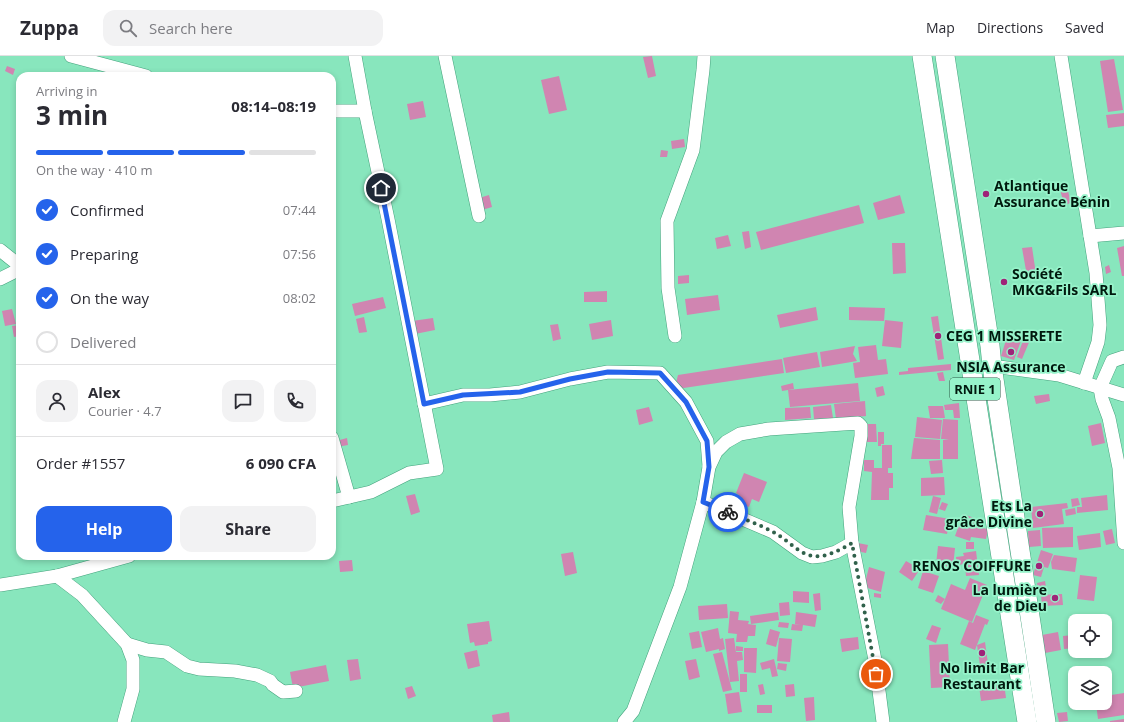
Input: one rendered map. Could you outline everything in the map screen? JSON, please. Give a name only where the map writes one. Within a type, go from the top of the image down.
[{"type":"highway","name":"RNIE 1","points":[[922,56],[1027,722]]},
{"type":"highway","name":"RNIE 1","points":[[945,56],[1046,722]]},
{"type":"street","points":[[71,56],[131,72]]},
{"type":"street","points":[[336,500],[371,492],[409,473],[436,469],[355,56]]},
{"type":"street","points":[[445,56],[479,216]]},
{"type":"street","points":[[675,336],[668,288],[667,221],[693,150],[704,70],[704,56]]},
{"type":"street","points":[[915,56],[1020,722]]},
{"type":"street","points":[[1061,56],[1096,273],[1100,325],[1098,342],[1084,383]]},
{"type":"street","points":[[336,111],[365,111]]},
{"type":"street","points":[[1090,236],[1124,233]]},
{"type":"street","points":[[0,250],[16,264]]},
{"type":"street","points":[[0,280],[16,270]]},
{"type":"street","points":[[1124,357],[1112,361],[1100,388],[1102,399],[1109,418],[1119,468],[1124,543]]},
{"type":"street","points":[[992,366],[1059,375],[1124,395]]},
{"type":"street","points":[[424,404],[463,395],[520,392],[570,379],[608,372],[660,373],[686,402],[707,441],[709,467],[703,502],[680,586],[633,711],[624,722]]},
{"type":"street","points":[[709,467],[716,452],[726,442],[740,434],[769,428],[858,423],[861,426],[861,436],[849,507],[852,543],[875,660],[883,722]]},
{"type":"street","points":[[336,452],[349,497]]},
{"type":"street","points":[[703,502],[773,532],[802,553],[812,557],[836,552],[852,543]]},
{"type":"street","points":[[0,585],[57,576],[115,560]]},
{"type":"street","points":[[57,576],[82,595],[128,644],[132,660],[133,689],[124,722]]},
{"type":"street","points":[[128,644],[147,650],[166,652],[187,666],[235,670],[257,675],[270,681],[272,685],[283,692],[296,691]]},
{"type":"building","points":[[652,56],[656,76],[648,78],[643,57]]},
{"type":"building","points":[[1114,59],[1123,110],[1108,112],[1100,61]]},
{"type":"building","points":[[7,66],[15,69],[13,75],[5,71]]},
{"type":"building","points":[[559,76],[567,110],[549,114],[541,80]]},
{"type":"building","points":[[423,101],[426,117],[410,120],[407,104]]},
{"type":"building","points":[[1124,113],[1124,126],[1108,128],[1106,115]]},
{"type":"building","points":[[684,139],[685,147],[672,149],[671,141]]},
{"type":"building","points":[[661,150],[668,151],[667,157],[660,157]]},
{"type":"building","points":[[1067,187],[1071,203],[1064,205],[1060,189]]},
{"type":"building","points":[[489,195],[492,207],[482,210],[479,198]]},
{"type":"building","points":[[900,195],[905,213],[878,220],[873,203]]},
{"type":"building","points":[[859,205],[864,223],[761,250],[756,232]]},
{"type":"building","points":[[749,231],[751,247],[745,249],[742,232]]},
{"type":"building","points":[[728,235],[731,246],[717,249],[715,238]]},
{"type":"building","points":[[892,243],[905,243],[906,273],[893,274]]},
{"type":"building","points":[[1124,246],[1124,276],[1122,276],[1117,248]]},
{"type":"building","points":[[1032,247],[1036,274],[1027,276],[1022,248]]},
{"type":"building","points":[[1109,265],[1111,272],[1106,274],[1105,267]]},
{"type":"building","points":[[689,275],[689,283],[678,284],[678,276]]},
{"type":"building","points":[[607,291],[607,302],[584,302],[584,292]]},
{"type":"building","points":[[718,295],[720,310],[687,315],[685,299]]},
{"type":"building","points":[[383,297],[386,308],[355,316],[352,304]]},
{"type":"building","points":[[816,307],[818,320],[780,328],[777,315]]},
{"type":"building","points":[[849,307],[885,308],[884,321],[849,320]]},
{"type":"building","points":[[12,309],[16,324],[5,326],[2,311]]},
{"type":"building","points":[[938,316],[944,359],[938,360],[931,317]]},
{"type":"building","points":[[364,317],[367,332],[359,333],[356,319]]},
{"type":"building","points":[[433,318],[435,330],[415,334],[412,321]]},
{"type":"building","points":[[611,320],[613,336],[592,340],[589,324]]},
{"type":"building","points":[[885,320],[903,322],[901,348],[882,346]]},
{"type":"building","points":[[558,324],[561,339],[553,341],[550,325]]},
{"type":"building","points":[[12,326],[16,326],[16,337],[14,337]]},
{"type":"building","points":[[1008,334],[1022,338],[1014,360],[1001,356]]},
{"type":"building","points":[[1024,338],[1030,340],[1022,359],[1017,357]]},
{"type":"building","points":[[876,345],[878,360],[886,359],[888,374],[855,378],[853,363],[860,362],[858,347]]},
{"type":"building","points":[[855,346],[853,354],[857,361],[822,367],[820,352]]},
{"type":"building","points":[[817,352],[820,367],[786,373],[783,358]]},
{"type":"building","points":[[782,359],[784,373],[677,389],[676,383],[678,375]]},
{"type":"building","points":[[951,364],[951,370],[899,375],[899,372],[908,371],[908,368]]},
{"type":"building","points":[[943,372],[945,381],[939,381],[937,373]]},
{"type":"building","points":[[793,383],[794,389],[782,391],[781,386]]},
{"type":"building","points":[[858,383],[860,401],[790,407],[788,390]]},
{"type":"building","points":[[883,386],[885,395],[877,397],[875,388]]},
{"type":"building","points":[[1049,394],[1050,401],[1036,404],[1034,396]]},
{"type":"building","points":[[865,401],[866,416],[836,419],[834,404]]},
{"type":"building","points":[[959,403],[960,418],[954,418],[953,410],[945,410],[944,405]]},
{"type":"building","points":[[831,405],[833,418],[814,419],[813,407]]},
{"type":"building","points":[[928,406],[943,406],[945,418],[930,418]]},
{"type":"building","points":[[649,407],[653,421],[639,425],[636,410]]},
{"type":"building","points":[[810,407],[811,418],[785,420],[785,408]]},
{"type":"building","points":[[917,417],[942,420],[940,439],[915,437]]},
{"type":"building","points":[[943,419],[958,420],[958,459],[943,459],[943,440],[949,439],[941,439]]},
{"type":"building","points":[[1101,423],[1105,443],[1092,446],[1088,426]]},
{"type":"building","points":[[863,424],[876,424],[877,442],[863,442]]},
{"type":"building","points":[[878,432],[884,432],[884,444],[881,444],[881,446],[878,446]]},
{"type":"building","points":[[347,438],[348,445],[337,447],[336,441]]},
{"type":"building","points":[[914,438],[940,440],[940,459],[911,459]]},
{"type":"building","points":[[882,445],[892,445],[892,468],[888,468],[888,473],[893,473],[893,488],[889,488],[889,500],[871,500],[872,472],[864,471],[864,460],[874,460],[874,468],[882,468]]},
{"type":"building","points":[[942,460],[943,473],[931,474],[929,461]]},
{"type":"building","points":[[744,473],[767,482],[759,502],[752,499],[749,507],[736,502],[739,495],[736,493]]},
{"type":"building","points":[[944,477],[945,495],[921,496],[921,478]]},
{"type":"building","points":[[415,494],[420,512],[411,515],[406,496]]},
{"type":"building","points":[[1107,495],[1108,510],[1077,513],[1077,507],[1082,507],[1081,498]]},
{"type":"building","points":[[933,496],[941,498],[937,514],[929,512]]},
{"type":"building","points":[[1078,498],[1080,505],[1072,507],[1071,499]]},
{"type":"building","points":[[942,502],[948,504],[945,511],[939,509]]},
{"type":"building","points":[[1067,503],[1068,508],[1062,509],[1064,524],[1033,528],[1031,507]]},
{"type":"building","points":[[1075,508],[1076,514],[1066,516],[1065,510]]},
{"type":"building","points":[[963,514],[977,519],[975,527],[988,529],[986,539],[971,537],[970,541],[955,536]]},
{"type":"building","points":[[926,515],[950,519],[947,534],[923,530]]},
{"type":"building","points":[[1073,527],[1073,547],[1043,548],[1042,528]]},
{"type":"building","points":[[1112,529],[1115,543],[1106,545],[1103,531]]},
{"type":"building","points":[[1040,530],[1041,546],[1029,547],[1028,531]]},
{"type":"building","points":[[1100,533],[1101,547],[1079,550],[1077,536]]},
{"type":"building","points":[[966,542],[974,542],[974,549],[966,549]]},
{"type":"building","points":[[858,543],[868,545],[866,553],[856,551]]},
{"type":"building","points":[[938,546],[955,548],[953,567],[936,565]]},
{"type":"building","points":[[1041,550],[1053,554],[1048,568],[1044,567],[1041,577],[1033,575]]},
{"type":"building","points":[[976,551],[979,575],[966,576],[965,564],[957,565],[956,557],[964,556],[963,553]]},
{"type":"building","points":[[573,552],[577,573],[565,576],[561,554]]},
{"type":"building","points":[[1054,555],[1077,558],[1075,572],[1052,569],[1051,562]]},
{"type":"building","points":[[352,560],[353,571],[340,572],[339,561]]},
{"type":"building","points":[[906,561],[920,569],[912,581],[899,572]]},
{"type":"building","points":[[869,567],[885,572],[881,592],[864,587]]},
{"type":"building","points":[[923,571],[939,576],[933,593],[918,588]]},
{"type":"building","points":[[1080,575],[1097,577],[1094,601],[1077,599]]},
{"type":"building","points":[[970,578],[987,585],[972,622],[941,609],[951,584],[965,590]]},
{"type":"building","points":[[1045,581],[1047,593],[1039,594],[1037,583]]},
{"type":"building","points":[[793,591],[809,592],[809,603],[793,602]]},
{"type":"building","points":[[820,593],[821,610],[815,611],[813,594]]},
{"type":"building","points":[[874,593],[881,594],[881,598],[874,597]]},
{"type":"building","points":[[1062,594],[1063,605],[1042,606],[1041,595]]},
{"type":"building","points":[[938,595],[945,599],[941,604],[935,601]]},
{"type":"building","points":[[789,602],[790,615],[780,616],[779,603]]},
{"type":"building","points":[[727,604],[728,618],[699,620],[698,606]]},
{"type":"building","points":[[730,611],[739,612],[738,620],[749,621],[748,624],[756,625],[755,636],[748,636],[747,642],[736,642],[737,634],[728,633]]},
{"type":"building","points":[[778,612],[779,620],[751,624],[750,616]]},
{"type":"building","points":[[796,612],[817,615],[815,627],[803,625],[802,631],[791,630],[792,624],[801,625],[795,624]]},
{"type":"building","points":[[976,615],[989,620],[987,625],[985,624],[975,650],[960,644],[969,621],[973,623]]},
{"type":"building","points":[[489,621],[492,641],[488,642],[488,644],[475,646],[474,642],[470,643],[467,624]]},
{"type":"building","points":[[779,622],[789,623],[788,628],[778,627]]},
{"type":"building","points":[[932,625],[941,628],[936,643],[926,639]]},
{"type":"building","points":[[718,628],[720,639],[723,638],[725,649],[706,652],[701,632]]},
{"type":"building","points":[[770,629],[780,632],[776,647],[766,644]]},
{"type":"building","points":[[699,631],[702,647],[692,649],[689,633]]},
{"type":"building","points":[[1058,632],[1061,650],[1045,653],[1042,635]]},
{"type":"building","points":[[1063,636],[1068,636],[1068,649],[1064,649]]},
{"type":"building","points":[[858,637],[859,649],[842,652],[840,639]]},
{"type":"building","points":[[734,638],[736,652],[742,652],[743,660],[737,661],[739,681],[730,682],[725,639]]},
{"type":"building","points":[[779,638],[792,639],[790,662],[777,661]]},
{"type":"building","points":[[985,642],[989,671],[981,672],[977,645]]},
{"type":"building","points":[[948,644],[950,687],[931,688],[929,645]]},
{"type":"building","points":[[736,646],[743,647],[743,651],[736,651]]},
{"type":"building","points":[[744,648],[757,648],[756,673],[744,672]]},
{"type":"building","points":[[477,650],[480,666],[468,669],[464,653]]},
{"type":"building","points":[[722,652],[732,690],[723,692],[713,654]]},
{"type":"building","points":[[358,659],[361,679],[350,681],[347,660]]},
{"type":"building","points":[[696,659],[700,677],[689,680],[685,661]]},
{"type":"building","points":[[774,659],[778,676],[772,677],[770,668],[762,670],[760,663]]},
{"type":"building","points":[[778,663],[787,664],[786,671],[777,669]]},
{"type":"building","points":[[326,665],[329,681],[293,688],[290,672]]},
{"type":"building","points":[[740,674],[747,674],[747,692],[740,692]]},
{"type":"building","points":[[1004,683],[1006,698],[981,701],[979,686]]},
{"type":"building","points":[[763,684],[765,694],[760,695],[758,685]]},
{"type":"building","points":[[794,684],[795,696],[786,697],[785,685]]},
{"type":"building","points":[[412,686],[416,696],[408,699],[405,688]]},
{"type":"building","points":[[739,692],[742,712],[728,714],[725,694]]},
{"type":"building","points":[[1124,693],[1124,715],[1098,719],[1097,710],[1112,710],[1112,695]]},
{"type":"building","points":[[814,697],[815,720],[806,721],[804,698]]},
{"type":"building","points":[[757,705],[772,705],[772,713],[757,713]]},
{"type":"building","points":[[509,712],[510,722],[493,722],[492,715]]},
{"type":"building","points":[[1067,712],[1068,721],[1059,722],[1057,713]]},
{"type":"building","points":[[1124,719],[1124,722],[1110,722],[1110,721]]},
{"type":"way so far","points":[[728,512],[773,532],[802,553],[812,557],[836,552],[852,543],[875,660],[876,674]]},
{"type":"place","name":"Atlantique Assurance Bénin","points":[[986,194]]},
{"type":"place","name":"Société MKG&Fils SARL","points":[[1004,282]]},
{"type":"place","name":"CEG 1 MISSERETE","points":[[938,336]]},
{"type":"place","name":"NSIA Assurance","points":[[1011,352]]},
{"type":"place","name":"Ets La grâce Divine","points":[[1040,514]]},
{"type":"place","name":"RENOS COIFFURE","points":[[1039,566]]},
{"type":"place","name":"La lumière de Dieu","points":[[1055,598]]},
{"type":"place","name":"No limit Bar Restaurant","points":[[982,653]]},
{"type":"route","points":[[381,188],[424,404],[463,395],[520,392],[570,379],[608,372],[660,373],[686,402],[707,441],[709,467],[703,502],[728,512]]}]
